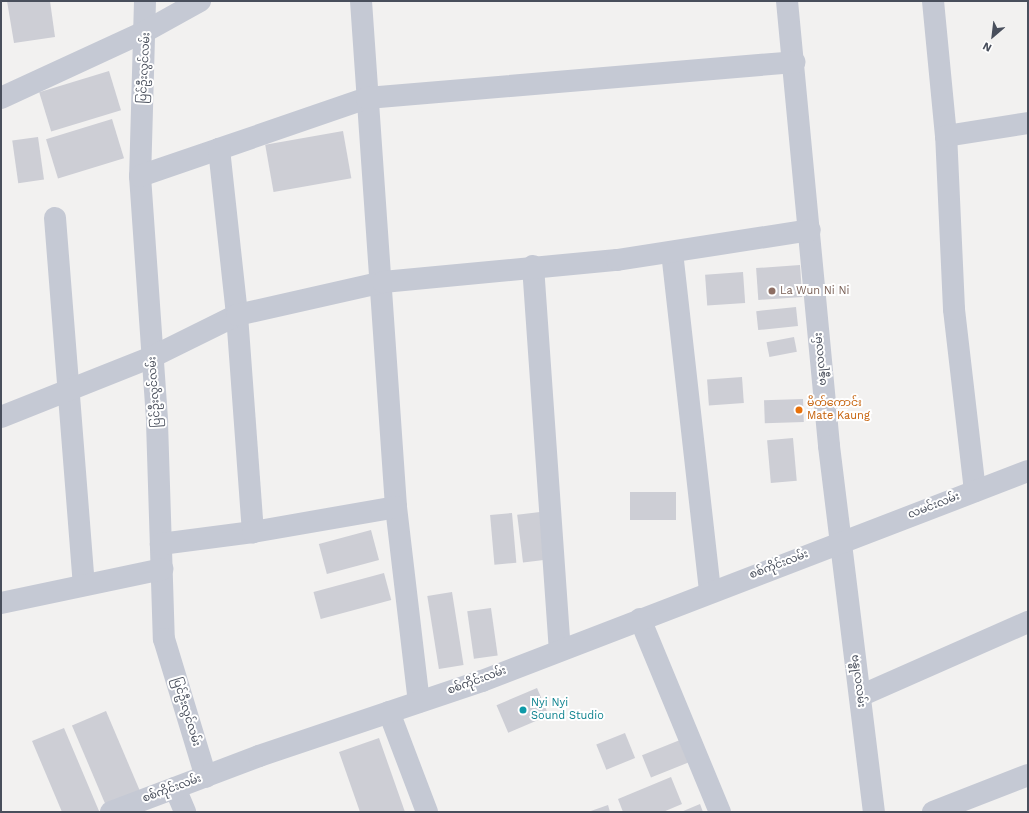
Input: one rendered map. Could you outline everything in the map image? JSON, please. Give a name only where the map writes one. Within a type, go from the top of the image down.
[{"type":"street","name":"ပြင်ဦးလွင်လမ်း","points":[[145,1],[146,31],[140,176],[152,357],[164,639],[206,777]]},
{"type":"street","points":[[1,98],[146,31],[200,1]]},
{"type":"street","points":[[361,1],[367,98],[383,282],[396,507],[419,702]]},
{"type":"street","name":"ဗန္ဓုလလမ်း","points":[[787,1],[840,542],[874,812]]},
{"type":"street","points":[[933,1],[946,136],[954,309],[975,491]]},
{"type":"street","points":[[140,176],[367,98],[794,62]]},
{"type":"street","points":[[946,136],[1028,123]]},
{"type":"street","points":[[219,149],[237,315],[254,532]]},
{"type":"street","points":[[55,218],[84,585]]},
{"type":"street","points":[[1,418],[152,357],[237,315],[383,282],[672,252],[810,230]]},
{"type":"street","points":[[672,252],[710,592]]},
{"type":"street","points":[[533,266],[560,650]]},
{"type":"street","name":"လမင်းလမ်း","points":[[840,542],[1028,471]]},
{"type":"street","points":[[161,544],[254,532],[396,507]]},
{"type":"street","name":"စစ်ကိုင်းလမ်း","points":[[111,812],[560,650],[840,542]]},
{"type":"street","points":[[1,603],[162,569]]},
{"type":"street","points":[[640,619],[720,812]]},
{"type":"street","points":[[860,696],[1028,622]]},
{"type":"street","points":[[389,712],[426,812]]},
{"type":"street","points":[[934,812],[1028,775]]},
{"type":"street","points":[[175,788],[185,812]]},
{"type":"building","points":[[7,1],[50,1],[55,37],[14,43]]},
{"type":"building","points":[[109,71],[121,110],[51,132],[39,92]]},
{"type":"building","points":[[112,119],[124,158],[58,178],[46,139]]},
{"type":"building","points":[[343,131],[351,178],[274,192],[265,145]]},
{"type":"building","points":[[38,137],[44,180],[18,183],[12,141]]},
{"type":"building","points":[[800,265],[802,297],[758,300],[756,268]]},
{"type":"building","points":[[743,272],[745,303],[707,306],[705,275]]},
{"type":"building","points":[[796,307],[798,326],[758,330],[756,311]]},
{"type":"building","points":[[794,337],[797,352],[769,357],[767,342]]},
{"type":"building","points":[[742,377],[744,403],[709,405],[707,379]]},
{"type":"building","points":[[803,399],[804,422],[765,423],[764,400]]},
{"type":"building","points":[[793,438],[797,481],[771,483],[767,440]]},
{"type":"building","points":[[630,492],[676,492],[676,520],[630,520]]},
{"type":"building","points":[[540,512],[546,560],[523,562],[517,515]]},
{"type":"building","points":[[512,513],[516,563],[494,565],[490,515]]},
{"type":"building","points":[[371,530],[379,560],[327,574],[319,544]]},
{"type":"building","points":[[384,573],[391,600],[321,619],[313,592]]},
{"type":"building","points":[[452,592],[464,665],[439,669],[427,596]]},
{"type":"building","points":[[491,608],[498,656],[474,659],[467,611]]},
{"type":"building","name":"Nyi Nyi Sound Studio","points":[[537,688],[549,716],[508,733],[496,705]]},
{"type":"building","points":[[106,711],[140,792],[106,806],[72,725]]},
{"type":"building","points":[[64,728],[99,811],[62,812],[32,741]]},
{"type":"building","points":[[625,733],[635,758],[606,770],[596,745]]},
{"type":"building","points":[[379,738],[405,812],[360,812],[339,752]]},
{"type":"building","points":[[680,740],[689,762],[651,778],[642,755]]},
{"type":"building","points":[[671,777],[682,804],[663,812],[623,812],[618,799]]},
{"type":"building","points":[[700,804],[703,812],[681,812]]},
{"type":"building","points":[[608,805],[610,812],[588,812]]},
{"type":"place","name":"La Wun Ni Ni","points":[[772,291]]},
{"type":"place","name":"မိတ်ကောင်း Mate Kaung","points":[[799,410]]},
{"type":"place","name":"Nyi Nyi Sound Studio","points":[[523,710]]}]
